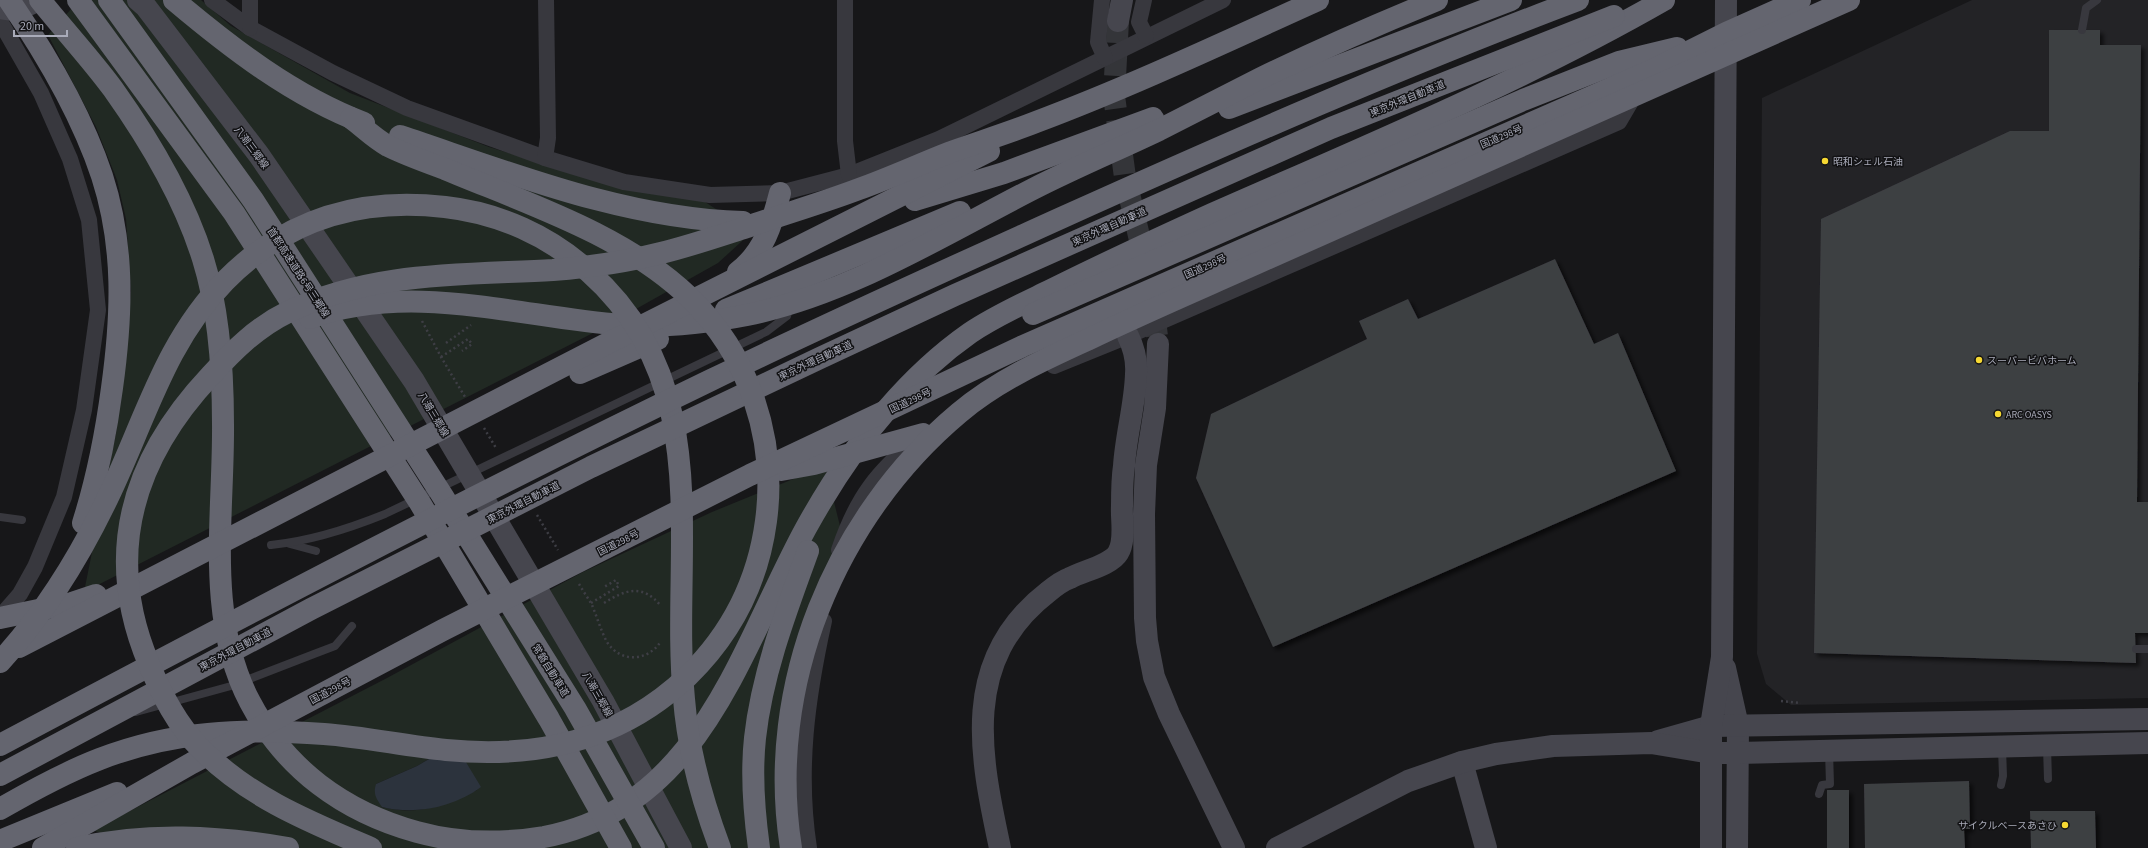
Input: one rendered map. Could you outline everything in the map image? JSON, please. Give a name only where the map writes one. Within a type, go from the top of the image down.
[{"type":"highway","points":[[9,0],[55,74],[91,147],[102,176],[110,209],[117,240],[120,272],[121,304],[117,346],[98,470],[91,498],[73,552],[52,596]]},
{"type":"highway","points":[[39,0],[109,84],[137,124],[177,195],[205,263],[218,336],[224,425],[220,559],[222,589],[229,644],[247,697],[278,745],[294,763],[312,780],[352,807],[382,820],[428,835],[483,841],[508,841],[564,833],[617,810],[642,795],[681,756],[712,714],[738,668],[806,529],[853,453],[903,391],[938,358],[968,335],[1006,312],[1128,251],[1466,102],[1598,38],[1664,0]]},
{"type":"highway","points":[[78,0],[234,213],[420,503],[549,719],[621,848]]},
{"type":"highway","name":"首都高速道路6号三郷線","points":[[109,0],[150,54],[253,200],[442,495]]},
{"type":"highway","points":[[174,0],[225,41],[284,82],[317,102],[351,118],[446,152],[613,204],[701,220],[778,222],[832,218],[865,212],[927,197],[1004,173],[1263,77]]},
{"type":"highway","points":[[0,657],[155,575],[614,340],[714,291],[1287,0]]},
{"type":"highway","points":[[371,848],[296,816],[241,784],[218,765],[198,746],[178,721],[155,679],[136,630],[127,583],[126,557],[133,508],[142,481],[167,429],[202,384],[248,338],[288,312],[364,285],[423,277],[559,269],[608,263],[661,253],[786,214],[861,188],[952,152],[1036,122],[1138,81],[1318,0]]},
{"type":"highway","points":[[224,361],[313,317],[335,310],[380,303],[460,304],[624,325],[702,322],[772,310],[821,294],[895,260],[1051,180],[1159,130],[1263,77],[1436,0]]},
{"type":"highway","points":[[497,401],[559,382],[798,279],[1004,194],[1511,0]]},
{"type":"highway","points":[[0,745],[278,598],[566,451],[715,378],[945,271],[1228,143],[1472,40],[1578,0]]},
{"type":"highway","name":"東京外環自動車道","points":[[0,775],[304,613],[591,467],[955,295],[1331,128],[1654,0]]},
{"type":"highway","name":"国道298号","points":[[43,848],[192,763],[436,634],[750,475],[1023,346],[1648,72],[1720,36],[1800,0]]},
{"type":"highway","points":[[791,848],[787,806],[787,742],[798,675],[818,610],[844,554],[877,503],[916,455],[960,412],[1008,379],[1132,318],[1849,0]]},
{"type":"highway","points":[[879,419],[937,366],[989,333],[1522,100],[1619,62],[1720,36]]},
{"type":"highway","points":[[0,809],[62,774],[118,751],[147,743],[207,734],[304,732],[473,752],[529,750],[568,744],[608,730],[631,718],[672,691],[707,657],[736,616],[748,591],[765,534],[769,480],[767,452],[755,400],[733,352],[719,330],[703,310],[671,281],[652,266],[603,236],[385,145],[351,118]]},
{"type":"highway","points":[[714,291],[745,267],[759,251],[769,232],[780,193]]},
{"type":"highway","points":[[0,662],[35,621],[76,559],[112,490],[163,369],[180,338],[224,282],[270,243],[326,216],[355,208],[420,204],[454,208],[486,215],[546,239],[571,255],[596,277],[621,305],[640,333],[667,394],[679,453],[682,487],[682,664],[684,701],[698,782],[720,848]]},
{"type":"highway","points":[[750,475],[814,464],[923,434]]},
{"type":"highway","points":[[759,848],[753,793],[753,765],[755,738],[765,683],[784,620],[811,544],[853,453]]},
{"type":"highway","name":"常磐自動車道","points":[[442,495],[575,708],[654,848]]},
{"type":"highway","points":[[0,617],[72,603],[155,575]]},
{"type":"highway","points":[[0,841],[192,763]]},
{"type":"highway","points":[[82,826],[134,848]]},
{"type":"highway","points":[[78,848],[134,839],[204,837],[237,840],[288,848]]},
{"type":"street","points":[[0,8],[7,10],[25,8],[39,0]]},
{"type":"street","points":[[212,0],[250,28],[333,74],[407,108],[545,158],[624,182],[710,195],[780,193],[849,175],[938,139],[1105,58],[1146,36],[1223,0]]},
{"type":"street","points":[[250,0],[250,28]]},
{"type":"street","points":[[545,158],[548,138],[546,0]]},
{"type":"street","points":[[845,0],[846,142],[849,175]]},
{"type":"street","points":[[1102,0],[1098,42],[1105,58]]},
{"type":"street","points":[[1118,21],[1122,0]]},
{"type":"street","points":[[1144,0],[1139,22],[1146,36]]},
{"type":"street","points":[[1711,848],[1712,726],[1722,657],[1720,36],[1726,0]]},
{"type":"street","name":"八潮三郷線","points":[[142,2],[259,155],[414,381],[603,701],[681,848]]},
{"type":"street","points":[[0,20],[42,93],[70,159],[88,220],[98,310],[84,410],[64,497],[35,567],[20,594],[0,617]]},
{"type":"street","points":[[808,848],[802,788],[805,727],[815,666],[839,550],[849,523],[861,498],[892,460],[923,434],[1018,381],[1128,336],[1619,122],[1648,72]]},
{"type":"street","points":[[1000,848],[986,775],[981,730],[983,700],[994,663],[1005,641],[1026,613],[1047,593],[1069,578],[1108,562],[1118,553],[1122,541],[1124,466],[1136,373],[1134,349],[1128,336]]},
{"type":"street","points":[[1158,344],[1155,408],[1146,465],[1144,514],[1145,618],[1147,641],[1154,677],[1169,714],[1234,848]]},
{"type":"street","points":[[1722,657],[1738,726],[1737,848]]},
{"type":"street","points":[[1651,743],[1712,726],[2148,718]]},
{"type":"street","points":[[1277,848],[1408,781],[1462,762],[1496,754],[1554,746],[1651,743],[1711,753],[1738,753],[2002,745],[2148,743]]},
{"type":"street","points":[[1462,762],[1486,848]]},
{"type":"lane","points":[[2082,30],[2086,8],[2097,0]]},
{"type":"lane","points":[[270,546],[288,544],[341,531],[385,514],[766,332],[787,316],[798,279]]},
{"type":"lane","points":[[0,517],[22,520]]},
{"type":"lane","points":[[288,544],[316,551]]},
{"type":"lane","points":[[106,719],[158,707],[231,686],[335,646],[352,626]]},
{"type":"lane","points":[[2136,649],[2148,649]]},
{"type":"lane","points":[[2047,744],[2048,780]]},
{"type":"lane","points":[[2001,785],[2003,776],[2002,745]]},
{"type":"lane","points":[[1819,794],[1822,785],[1830,784],[1829,750]]},
{"type":"path","points":[[440,357],[468,339],[472,344],[462,351]]},
{"type":"path","points":[[591,603],[619,586],[616,580],[604,587]]},
{"type":"shaded area","points":[[79,0],[201,0],[231,26],[350,93],[489,147],[610,184],[705,202],[752,232],[718,263],[595,332],[84,592],[116,433],[131,291],[126,219],[117,180],[96,127],[48,35]]},
{"type":"shaded area","name":"スーパービバホーム","points":[[1972,0],[2148,0],[2148,698],[1791,705],[1766,684],[1757,654],[1762,98]]},
{"type":"shaded area","points":[[825,466],[841,530],[805,690],[800,848],[135,848],[93,830],[387,678],[583,572],[712,512]],"holes":[[[441,752],[477,790],[453,801],[431,808],[419,810],[395,810],[382,807],[376,784],[417,766]]]},
{"type":"shaded area","points":[[441,752],[461,754],[481,787],[458,800],[433,808],[407,810],[382,807],[376,796],[376,784],[417,766]]},
{"type":"building","name":"スーパービバホーム","points":[[2049,30],[2100,30],[2100,45],[2141,45],[2137,502],[2148,502],[2148,633],[2135,633],[2136,663],[1814,653],[1821,219],[2010,131],[2049,131]]},
{"type":"building","points":[[1555,259],[1594,344],[1618,333],[1676,471],[1273,647],[1196,478],[1211,414],[1367,339],[1359,321],[1408,299],[1418,319]]},
{"type":"building","points":[[1969,781],[1970,829],[1964,829],[1965,848],[1865,848],[1864,784]]},
{"type":"building","points":[[1827,790],[1849,790],[1849,848],[1827,848]]},
{"type":"building","points":[[2030,811],[2095,811],[2096,848],[2031,848]]},
{"type":"tunnel","points":[[1118,21],[1114,96],[1125,177],[1150,282],[1158,344]]},
{"type":"place","name":"昭和シェル石油","points":[[1825,161]]},
{"type":"place","name":"スーパービバホーム","points":[[1979,360]]},
{"type":"place","name":"ARC OASYS","points":[[1998,414]]},
{"type":"place","name":"サイクルベースあさひ","points":[[2065,825]]}]
